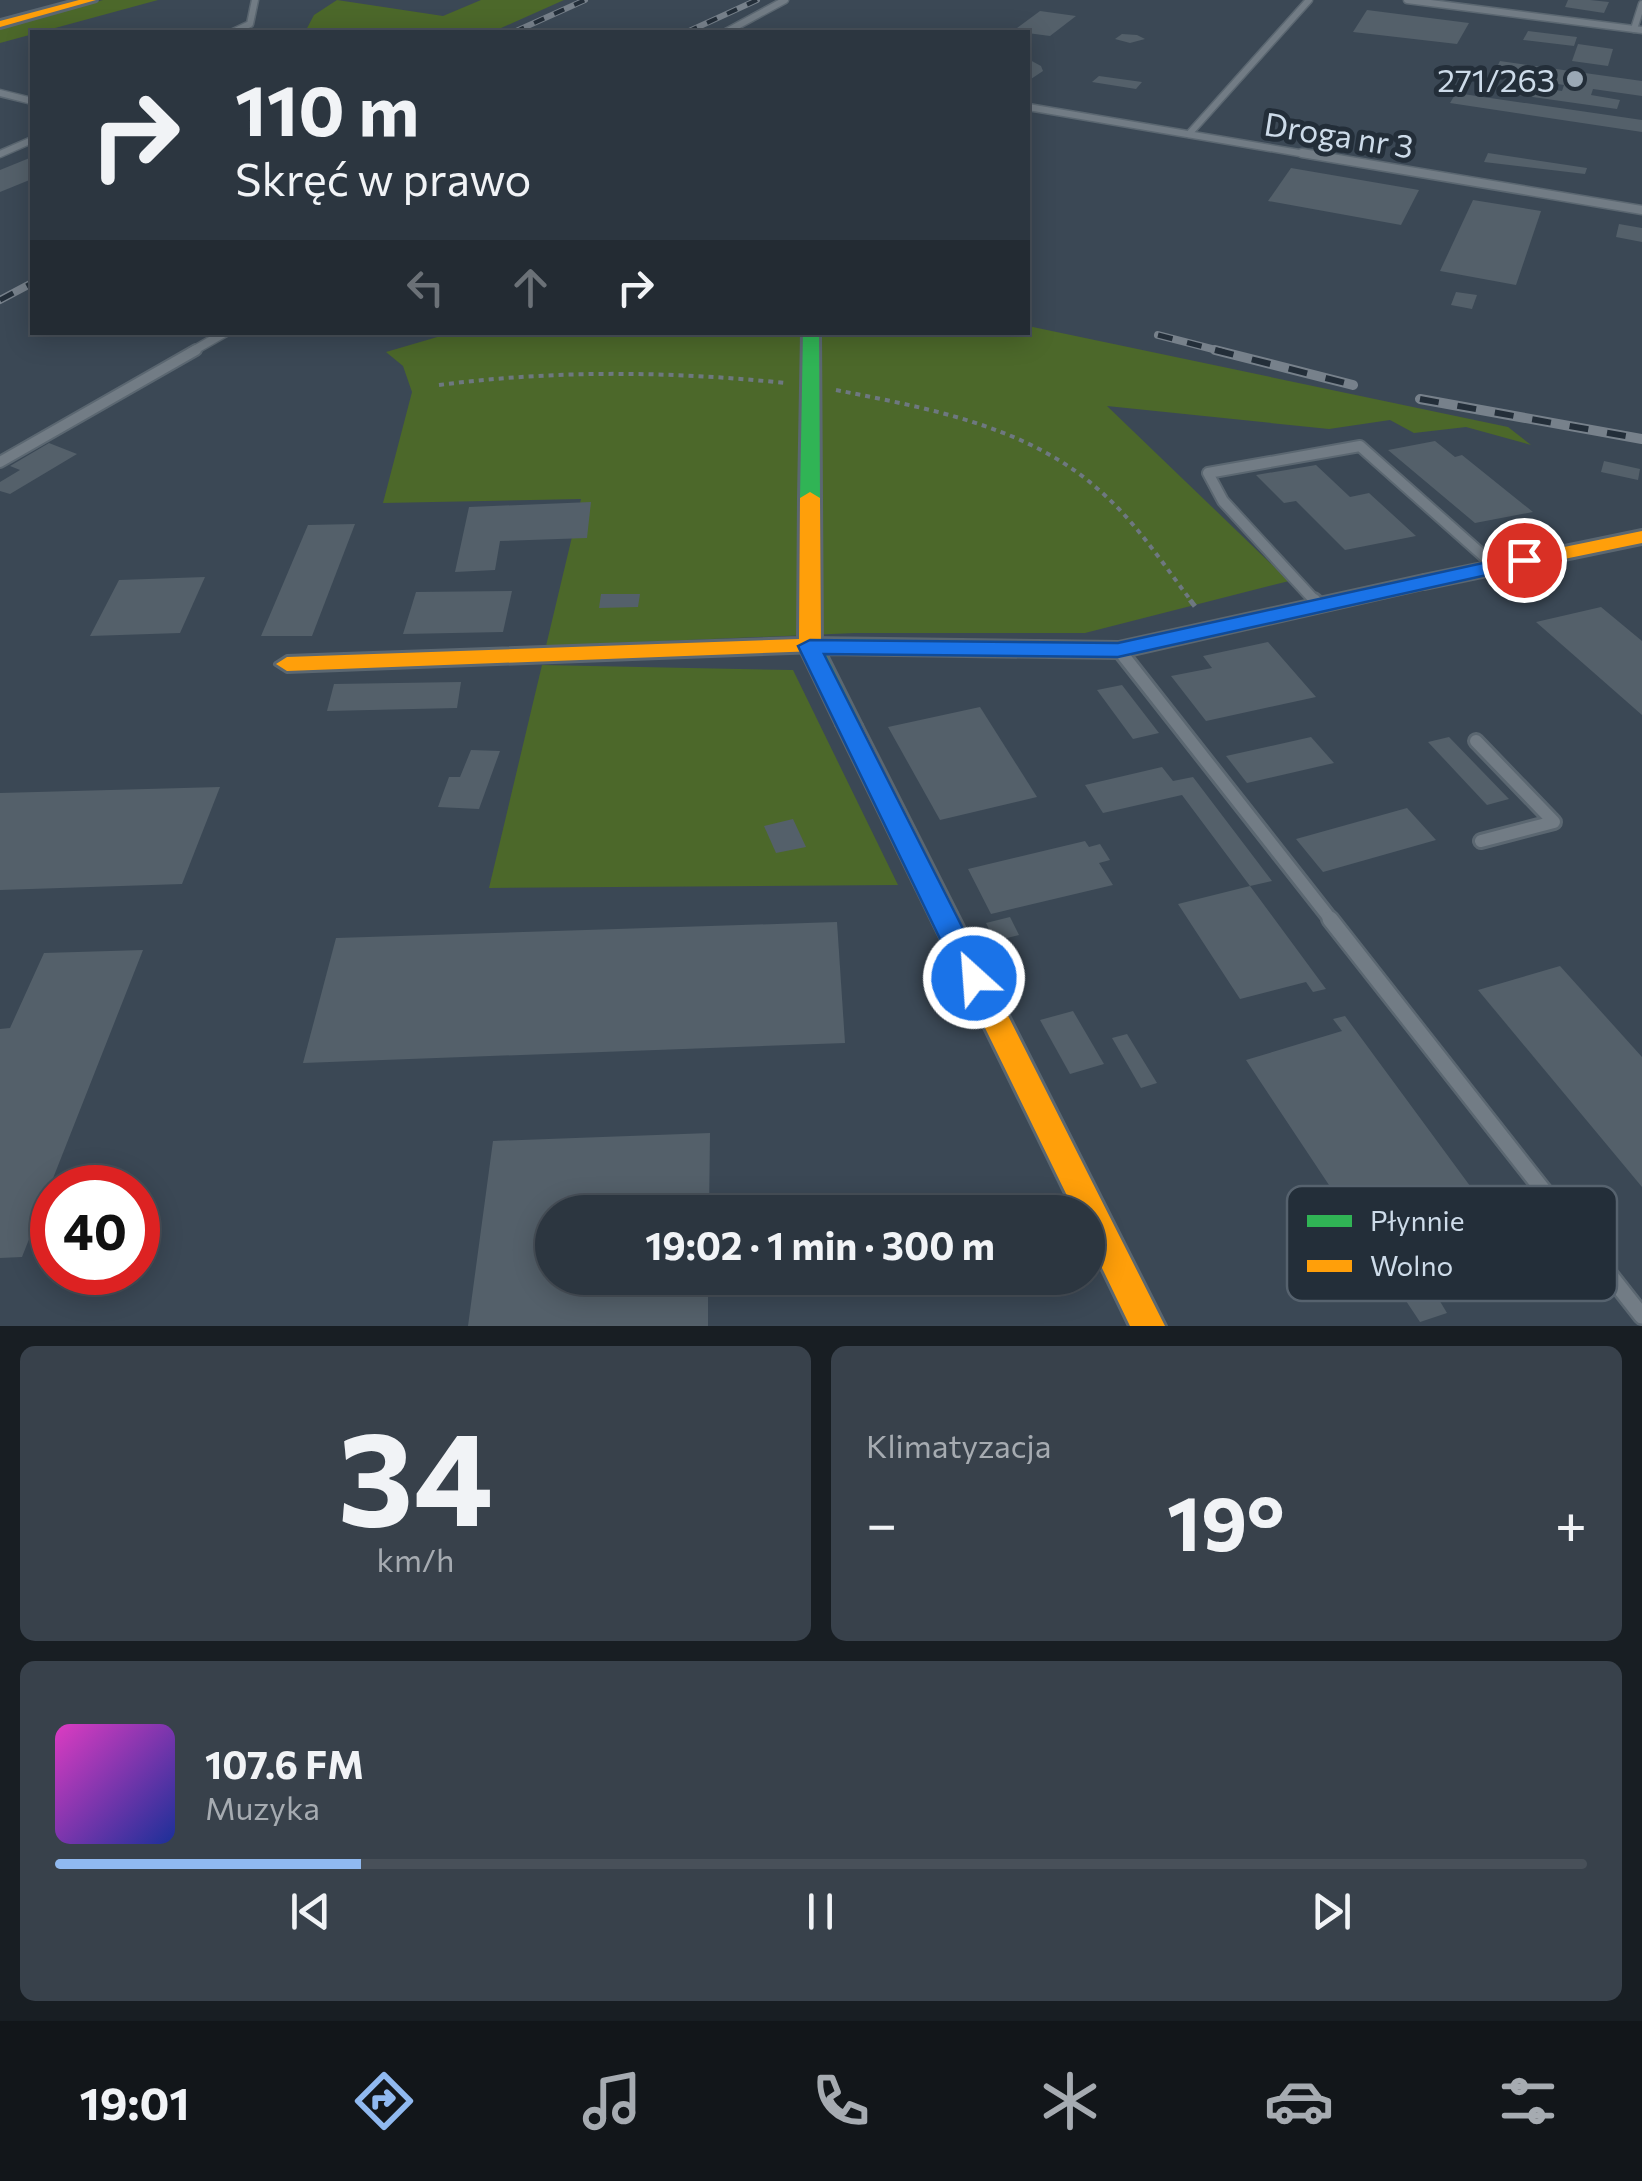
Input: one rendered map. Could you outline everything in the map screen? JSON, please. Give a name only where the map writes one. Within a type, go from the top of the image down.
[{"type":"street","points":[[0,24],[91,0]]},
{"type":"street","points":[[811,335],[810,646],[1148,1326]]},
{"type":"street","points":[[288,664],[810,646],[1118,650],[1642,537]]},
{"type":"lane","points":[[237,30],[250,24],[255,0]]},
{"type":"lane","points":[[730,30],[785,0]]},
{"type":"lane","points":[[1189,134],[1309,0]]},
{"type":"lane","points":[[1407,0],[1638,30],[1642,4]]},
{"type":"lane","points":[[0,94],[30,101]]},
{"type":"lane","name":"Droga nr 3","points":[[1030,108],[1642,210]]},
{"type":"lane","points":[[0,154],[30,141]]},
{"type":"lane","points":[[0,462],[221,335]]},
{"type":"lane","points":[[1318,604],[1222,502],[1208,472],[1360,446],[1495,566]]},
{"type":"lane","points":[[1118,650],[1540,1186]]},
{"type":"lane","points":[[1476,741],[1554,822],[1482,841]]},
{"type":"lane","points":[[1617,1284],[1642,1316]]},
{"type":"path","points":[[439,385],[572,370],[649,370],[811,386],[952,417],[1002,433],[1070,468],[1113,505],[1212,627]]},
{"type":"green space","points":[[103,0],[158,0],[48,30],[30,30],[30,35],[0,43],[0,28]]},
{"type":"green space","points":[[337,0],[443,16],[481,0],[564,0],[496,30],[306,30],[314,15]]},
{"type":"green space","points":[[1030,326],[1508,427],[1531,445],[1466,427],[1414,433],[1390,420],[1329,429],[1107,406],[1289,581],[1085,633],[855,633],[546,646],[581,499],[383,503],[412,392],[403,366],[386,352],[444,335],[1030,335]]},
{"type":"green space","points":[[542,665],[793,670],[898,885],[489,888]]},
{"type":"building","points":[[1568,0],[1609,2],[1604,13],[1565,7]]},
{"type":"building","points":[[1367,10],[1469,23],[1457,44],[1353,32]]},
{"type":"building","points":[[1040,11],[1076,16],[1050,36],[1014,30]]},
{"type":"building","points":[[1528,31],[1577,37],[1574,46],[1523,40]]},
{"type":"building","points":[[1122,34],[1145,39],[1130,43],[1115,39]]},
{"type":"building","points":[[1578,44],[1613,49],[1608,66],[1572,61]]},
{"type":"building","points":[[1030,60],[1041,66],[1043,71],[1030,80]]},
{"type":"building","name":"271/263","points":[[1500,61],[1642,81],[1642,96],[1593,89],[1591,95],[1620,100],[1617,109],[1498,92],[1503,83],[1562,91],[1564,85],[1506,76],[1509,69],[1497,67]]},
{"type":"building","points":[[1099,76],[1142,82],[1136,89],[1092,82]]},
{"type":"building","points":[[1456,93],[1642,120],[1642,132],[1450,103]]},
{"type":"building","points":[[1488,153],[1587,168],[1585,174],[1484,162]]},
{"type":"building","points":[[30,158],[30,180],[0,192],[0,170]]},
{"type":"building","points":[[1291,168],[1419,190],[1401,225],[1268,201]]},
{"type":"building","points":[[1473,200],[1541,211],[1516,285],[1440,271]]},
{"type":"building","points":[[1619,224],[1642,228],[1642,242],[1616,237]]},
{"type":"building","points":[[1456,292],[1477,295],[1472,309],[1451,305]]},
{"type":"building","points":[[1435,441],[1455,457],[1462,455],[1533,512],[1475,523],[1388,450]]},
{"type":"building","points":[[49,443],[77,454],[10,494],[0,491],[0,482],[20,470],[10,466]]},
{"type":"building","points":[[1604,461],[1640,469],[1638,480],[1601,472]]},
{"type":"building","points":[[1316,465],[1350,497],[1369,493],[1416,536],[1345,550],[1296,501],[1284,503],[1256,475]]},
{"type":"building","points":[[591,502],[587,538],[500,541],[495,570],[455,572],[469,507]]},
{"type":"building","points":[[355,524],[312,636],[261,636],[308,525]]},
{"type":"building","points":[[205,577],[180,633],[90,636],[119,580]]},
{"type":"building","points":[[512,591],[503,632],[403,634],[416,592]]},
{"type":"building","points":[[601,594],[640,594],[638,607],[599,608]]},
{"type":"building","points":[[1601,607],[1642,641],[1642,715],[1536,622]]},
{"type":"building","points":[[1268,642],[1316,697],[1206,721],[1171,676],[1212,668],[1203,656]]},
{"type":"building","points":[[461,682],[457,708],[327,711],[334,684]]},
{"type":"building","points":[[1122,685],[1159,733],[1133,739],[1097,690]]},
{"type":"building","points":[[980,707],[1037,797],[940,820],[888,727]]},
{"type":"building","points":[[1311,737],[1334,763],[1247,783],[1226,756]]},
{"type":"building","points":[[1449,737],[1509,799],[1487,805],[1428,742]]},
{"type":"building","points":[[471,750],[500,751],[479,809],[438,807],[449,777],[460,777]]},
{"type":"building","points":[[1162,767],[1173,781],[1193,777],[1272,881],[1250,886],[1182,795],[1103,813],[1085,785]]},
{"type":"building","points":[[220,787],[182,884],[0,890],[0,793]]},
{"type":"building","points":[[1407,808],[1436,840],[1323,872],[1296,839]]},
{"type":"building","points":[[793,819],[806,847],[776,853],[764,826]]},
{"type":"building","points":[[1085,841],[1089,847],[1100,844],[1110,860],[1099,863],[1113,885],[991,914],[968,869]]},
{"type":"building","points":[[1250,886],[1326,989],[1313,992],[1306,982],[1240,999],[1178,904]]},
{"type":"building","points":[[1010,917],[1019,935],[995,941],[986,923]]},
{"type":"building","points":[[837,922],[845,1043],[303,1063],[336,938]]},
{"type":"building","points":[[143,950],[58,1165],[30,1165],[30,1237],[22,1257],[0,1258],[0,1029],[10,1028],[44,953]]},
{"type":"building","points":[[1560,966],[1642,1057],[1642,1187],[1478,990]]},
{"type":"building","points":[[1073,1011],[1104,1064],[1070,1074],[1040,1020]]},
{"type":"building","points":[[1345,1016],[1470,1186],[1330,1186],[1246,1060],[1342,1031],[1333,1019]]},
{"type":"building","points":[[1127,1034],[1157,1083],[1141,1088],[1112,1038]]},
{"type":"building","points":[[710,1133],[709,1195],[535,1195],[535,1295],[708,1295],[708,1326],[468,1326],[493,1141]]},
{"type":"building","points":[[1406,1301],[1440,1301],[1447,1313],[1420,1322]]},
{"type":"railway","points":[[518,30],[585,0]]},
{"type":"railway","points":[[691,30],[757,0]]},
{"type":"railway","points":[[0,300],[30,284]]},
{"type":"railway","points":[[1158,335],[1224,352]]},
{"type":"railway","points":[[1215,350],[1353,385]]},
{"type":"railway","points":[[1420,399],[1642,439]]},
{"type":"traffic: fast","points":[[810,498],[811,335]]},
{"type":"traffic: fast","points":[[849,725],[810,646],[1119,650],[1424,582]]},
{"type":"traffic: slow","points":[[0,24],[91,0]]},
{"type":"traffic: slow","points":[[287,664],[810,646],[810,498]]},
{"type":"traffic: slow","points":[[1424,582],[1642,537]]},
{"type":"traffic: slow","points":[[849,725],[1148,1326]]},
{"type":"place","name":"271/263","points":[[1575,79]]},
{"type":"route","points":[[974,978],[810,646],[1118,650],[1524,560]]}]
